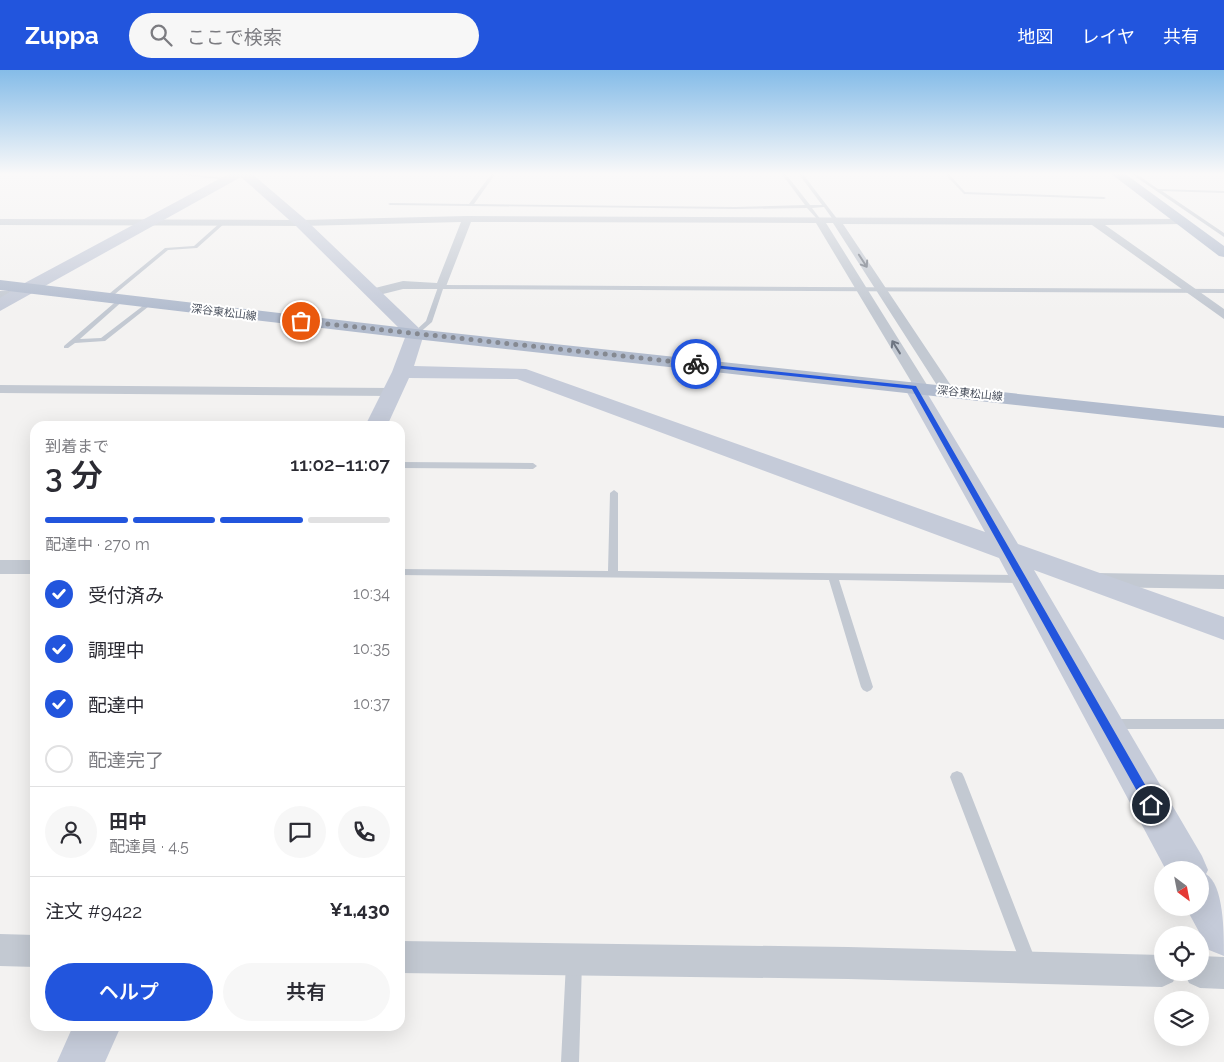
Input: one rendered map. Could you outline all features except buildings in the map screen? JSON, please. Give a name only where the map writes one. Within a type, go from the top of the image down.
[{"type":"main road","points":[[1178,219],[1224,253]]},
{"type":"main road","name":"深谷東松山線","points":[[0,285],[23,291],[114,299],[415,334],[947,390],[1224,422]]},
{"type":"street","points":[[0,306],[23,291],[156,219]]},
{"type":"street","points":[[296,219],[415,334],[402,372],[378,421]]},
{"type":"street","points":[[0,222],[301,223],[455,219]]},
{"type":"street","points":[[371,293],[403,285],[441,287],[467,219]]},
{"type":"street","points":[[570,219],[1182,222]]},
{"type":"street","points":[[819,220],[918,387],[1183,861]]},
{"type":"street","points":[[836,220],[947,390]]},
{"type":"street","points":[[1093,221],[1224,315]]},
{"type":"street","points":[[0,295],[23,291]]},
{"type":"street","points":[[402,372],[520,373],[1224,629]]},
{"type":"street","points":[[0,389],[392,392]]},
{"type":"street","points":[[0,567],[30,567]]},
{"type":"street","points":[[1092,580],[1224,582]]},
{"type":"street","points":[[1209,908],[1224,935]]},
{"type":"street","points":[[0,950],[30,951]]},
{"type":"street","points":[[405,957],[1154,971]]},
{"type":"street","points":[[1209,972],[1224,973]]},
{"type":"street","points":[[81,1062],[96,1031]]},
{"type":"lane","points":[[1200,219],[1224,235]]},
{"type":"lane","points":[[66,347],[167,249],[195,247],[224,223]]},
{"type":"lane","points":[[415,334],[429,322],[441,287],[1224,291]]},
{"type":"lane","points":[[73,341],[103,340],[150,303]]},
{"type":"lane","points":[[405,465],[534,466]]},
{"type":"lane","points":[[613,575],[614,493]]},
{"type":"lane","points":[[405,572],[1025,579]]},
{"type":"lane","points":[[832,577],[867,688]]},
{"type":"lane","points":[[1106,724],[1224,724]]},
{"type":"lane","points":[[957,777],[1030,968]]},
{"type":"lane","points":[[570,1062],[574,959]]},
{"type":"way so far","points":[[301,321],[696,364]]},
{"type":"route","points":[[696,364],[914,387],[1009,551],[1151,805]]}]
